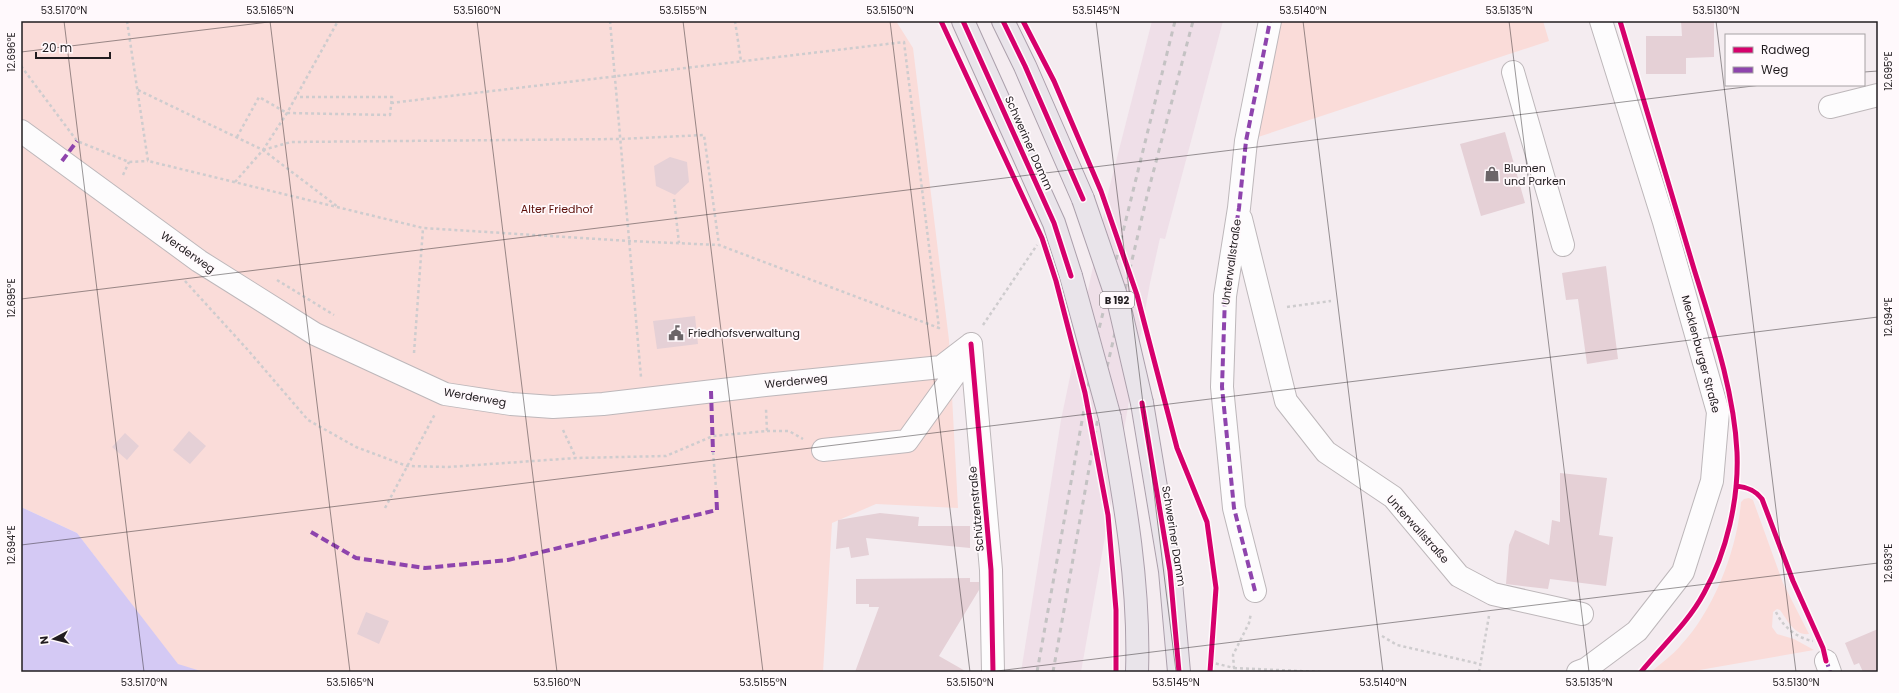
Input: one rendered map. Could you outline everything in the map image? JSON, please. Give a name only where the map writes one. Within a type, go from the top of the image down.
[{"type":"main road","name":"Schweriner Damm","points":[[962,21],[1054,223],[1071,276],[1110,418],[1126,513],[1136,599],[1137,672]]},
{"type":"main road","name":"Schweriner Damm","points":[[1003,21],[1028,73],[1083,199],[1119,304],[1142,403],[1170,570],[1179,672]]},
{"type":"street","name":"Unterwallstraße","points":[[1255,591],[1234,508],[1222,387],[1225,296],[1239,208],[1246,141],[1270,21]]},
{"type":"street","name":"Mecklenburger Straße","points":[[1578,672],[1586,669],[1637,631],[1683,572],[1712,481],[1718,412],[1664,222],[1601,21]]},
{"type":"street","points":[[1513,72],[1563,245]]},
{"type":"street","points":[[1830,107],[1878,95]]},
{"type":"street","name":"Werderweg","points":[[21,131],[199,261],[314,334],[445,394],[511,404],[553,407],[603,404],[765,384],[941,367],[971,344]]},
{"type":"street","name":"Unterwallstraße","points":[[1239,208],[1286,401],[1326,452],[1393,497],[1459,576],[1493,594],[1582,614]]},
{"type":"street","points":[[824,450],[907,441],[955,374],[971,344]]},
{"type":"street","name":"Schützenstraße","points":[[971,344],[991,570],[993,672]]},
{"type":"path","points":[[127,21],[148,161]]},
{"type":"path","points":[[235,182],[263,150],[287,113],[338,21]]},
{"type":"path","points":[[610,21],[641,378]]},
{"type":"path","points":[[735,21],[741,61]]},
{"type":"path","points":[[21,66],[77,141],[129,162],[148,161],[423,228],[719,245],[939,328],[904,42],[391,103]]},
{"type":"path","points":[[138,90],[263,150],[339,208]]},
{"type":"path","points":[[238,137],[259,97],[287,113],[390,115],[392,96],[296,97]]},
{"type":"path","points":[[263,150],[291,142],[620,139],[704,134],[719,245]]},
{"type":"path","points":[[123,176],[129,162]]},
{"type":"path","points":[[674,200],[679,243]]},
{"type":"path","points":[[414,356],[423,228]]},
{"type":"path","points":[[971,344],[1038,244]]},
{"type":"path","points":[[273,277],[340,318]]},
{"type":"path","points":[[1263,310],[1330,302]]},
{"type":"path","points":[[385,508],[445,394]]},
{"type":"path","points":[[553,407],[576,458]]},
{"type":"path","points":[[768,431],[789,432],[824,450]]},
{"type":"path","points":[[714,452],[716,488]]},
{"type":"path","points":[[1234,668],[1233,655],[1249,623],[1255,591]]},
{"type":"path","points":[[1479,672],[1493,594]]},
{"type":"path","points":[[1776,612],[1781,623],[1806,640],[1813,641],[1819,638]]},
{"type":"path","points":[[1382,636],[1397,645],[1480,664]]},
{"type":"path","points":[[1211,654],[1210,664],[1234,668],[1322,672]]},
{"type":"shaded area","points":[[1152,21],[1223,21],[1165,239],[1160,238],[1150,283],[1081,672],[1021,672],[1061,420],[1110,185]]},
{"type":"shaded area","points":[[21,507],[77,533],[178,664],[204,672],[21,672]]},
{"type":"green space","name":"Alter Friedhof","points":[[21,21],[896,21],[913,48],[949,340],[958,508],[876,504],[832,523],[823,672],[204,672],[178,665],[77,533],[21,507]]},
{"type":"green space","points":[[1270,21],[1543,21],[1549,41],[1246,141]]},
{"type":"green space","points":[[1749,498],[1753,500],[1783,583],[1809,634],[1804,634],[1795,630],[1780,610],[1777,609],[1773,612],[1772,627],[1777,634],[1794,639],[1814,650],[1688,672],[1651,672],[1678,649],[1704,615],[1722,578],[1729,559],[1735,540],[1741,502],[1744,499]]},
{"type":"building","points":[[1681,21],[1714,21],[1714,57],[1686,58],[1686,74],[1646,74],[1646,36],[1682,36]]},
{"type":"building","name":"Blumen und Parken","points":[[1505,132],[1525,203],[1481,216],[1460,144]]},
{"type":"building","points":[[670,157],[687,162],[689,182],[675,195],[656,186],[654,166]]},
{"type":"building","points":[[1606,266],[1618,359],[1587,364],[1578,299],[1566,300],[1562,273]]},
{"type":"building","name":"Friedhofsverwaltung","points":[[695,316],[698,344],[657,349],[653,321]]},
{"type":"building","points":[[189,431],[206,446],[190,464],[173,450]]},
{"type":"building","points":[[125,433],[139,446],[127,460],[112,447]]},
{"type":"building","points":[[1560,473],[1607,478],[1599,535],[1613,537],[1606,586],[1550,579],[1548,589],[1506,584],[1509,545],[1515,530],[1549,545],[1552,520],[1560,522]]},
{"type":"building","points":[[880,513],[919,517],[918,526],[970,526],[970,548],[866,538],[869,555],[851,558],[849,547],[836,549],[838,520]]},
{"type":"building","points":[[970,578],[970,582],[979,582],[979,590],[939,656],[967,672],[855,672],[879,607],[869,607],[869,604],[856,604],[856,579]]},
{"type":"building","points":[[366,612],[389,621],[379,644],[357,634]]},
{"type":"building","points":[[1878,629],[1878,672],[1863,672],[1859,663],[1854,665],[1845,643]]},
{"type":"railway","points":[[1037,672],[1097,337],[1175,21]]},
{"type":"railway","points":[[1053,672],[1107,367],[1147,196],[1193,21]]},
{"type":"marked path","points":[[1255,591],[1234,508],[1222,387],[1225,296],[1239,208],[1246,141],[1270,21]]},
{"type":"marked path","points":[[62,161],[77,141]]},
{"type":"marked path","points":[[711,391],[713,452]]},
{"type":"marked path","points":[[311,532],[356,558],[425,568],[508,560],[717,510],[716,488]]},
{"type":"marked path","points":[[1826,659],[1830,672]]},
{"type":"cycle path","points":[[941,21],[1042,238],[1056,281],[1085,393],[1108,515],[1116,610],[1116,672]]},
{"type":"cycle path","points":[[963,21],[1054,223],[1071,276]]},
{"type":"cycle path","points":[[1003,21],[1025,66],[1083,199]]},
{"type":"cycle path","points":[[1023,21],[1054,81],[1101,191],[1137,295],[1177,448],[1207,522],[1216,588],[1210,672]]},
{"type":"cycle path","points":[[1620,21],[1715,336],[1732,405],[1737,452],[1734,506],[1725,542],[1712,577],[1698,604],[1641,672]]},
{"type":"cycle path","points":[[971,344],[991,570],[993,672]]},
{"type":"cycle path","points":[[1142,403],[1170,571],[1179,672]]},
{"type":"cycle path","points":[[1736,486],[1744,487],[1757,493],[1762,499],[1793,581],[1823,648],[1826,661]]},
{"type":"place","name":"Blumen und Parken","points":[[1492,174]]},
{"type":"place","name":"Friedhofsverwaltung","points":[[676,333]]}]
